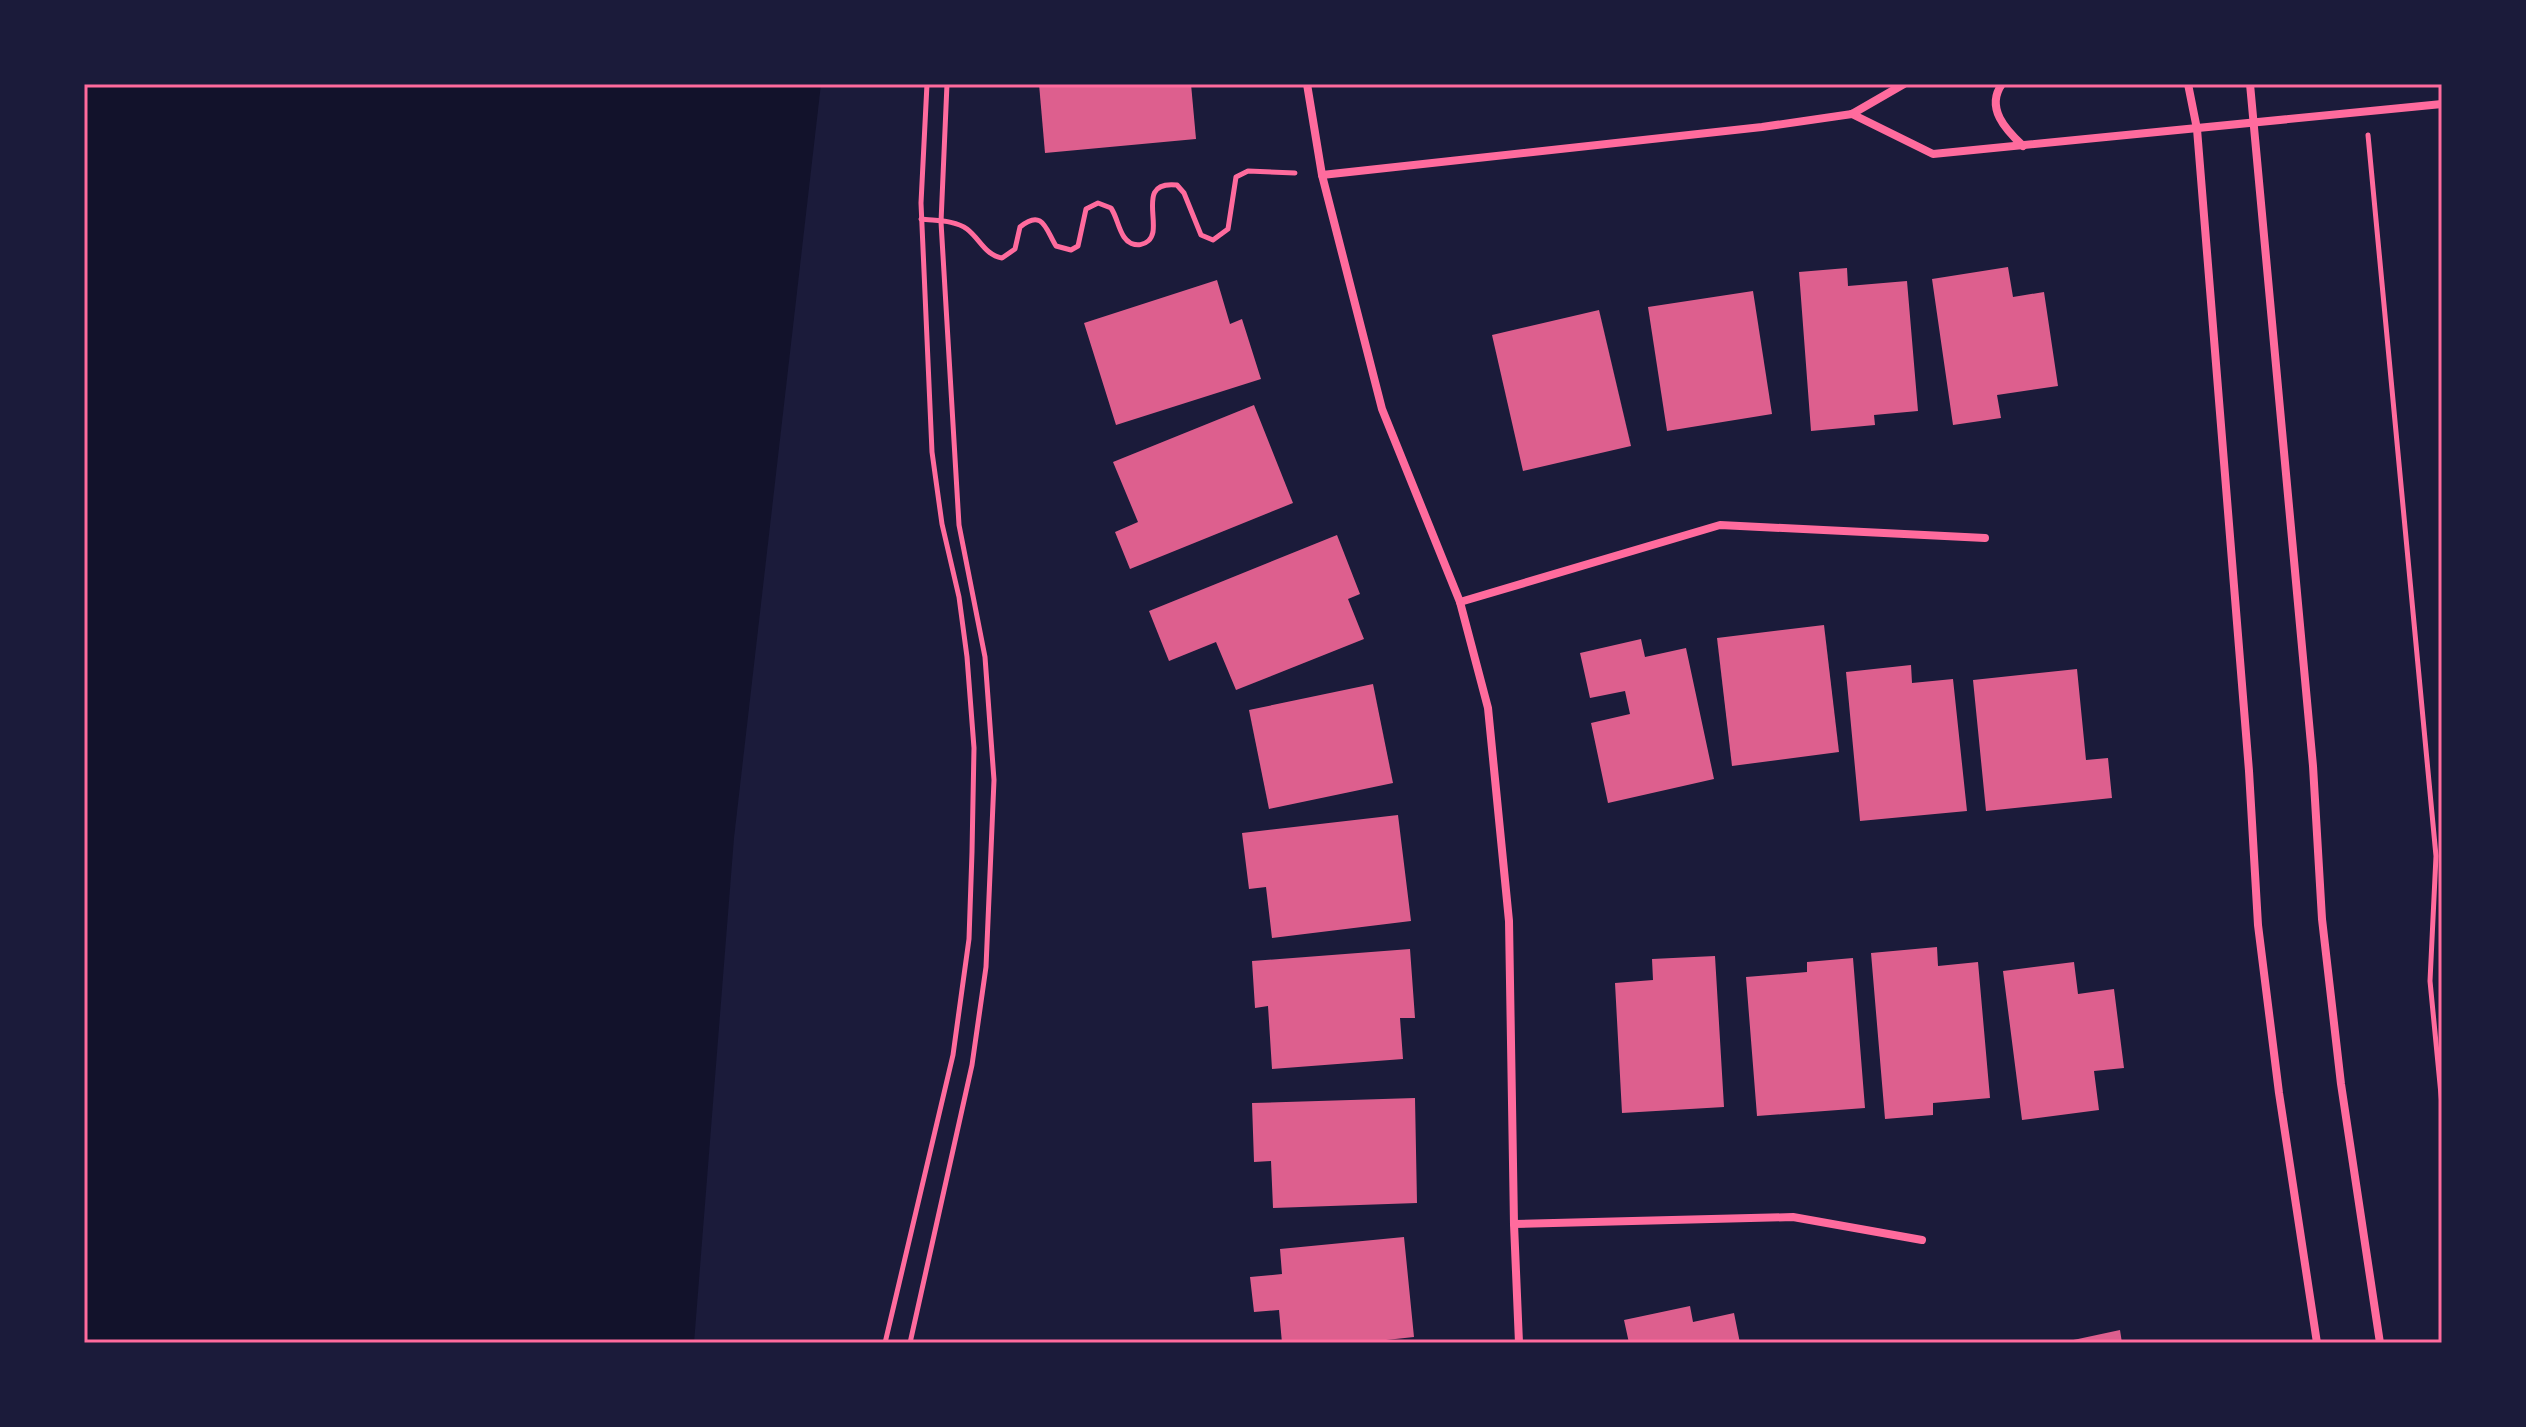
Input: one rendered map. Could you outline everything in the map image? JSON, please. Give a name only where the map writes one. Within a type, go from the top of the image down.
[{"type":"street","points":[[1307,84],[1322,175],[1382,409],[1460,602],[1488,708],[1509,921],[1519,1343]]},
{"type":"street","points":[[1322,175],[1762,127],[1852,114],[1904,84]]},
{"type":"street","points":[[2002,84],[1998,88],[1995,109],[2003,128],[2023,146]]},
{"type":"street","points":[[2188,84],[2197,129],[2247,740],[2258,925],[2279,1093],[2317,1343]]},
{"type":"street","points":[[2250,84],[2313,766],[2322,919],[2341,1084],[2380,1343]]},
{"type":"street","points":[[1852,114],[1933,154],[2442,104]]},
{"type":"street","points":[[1460,602],[1720,525],[1985,538]]},
{"type":"street","points":[[1514,1224],[1793,1217],[1922,1240]]},
{"type":"path","points":[[885,1343],[953,1055],[969,939],[972,866],[974,748],[959,597],[942,524],[932,452],[921,219],[927,84]]},
{"type":"path","points":[[910,1343],[974,1053],[986,967],[994,780],[985,657],[959,525],[941,222],[947,84]]},
{"type":"path","points":[[2366,110],[2436,856],[2430,981],[2442,1105]]},
{"type":"path","points":[[921,219],[957,224],[967,229],[988,253],[1002,258],[1015,249],[1020,227],[1034,220],[1041,221],[1047,227],[1056,246],[1071,250],[1078,246],[1086,209],[1098,203],[1105,204],[1114,213],[1127,241],[1140,245],[1146,243],[1153,232],[1152,199],[1155,193],[1160,187],[1172,184],[1184,193],[1198,231],[1213,240],[1228,229],[1234,183],[1241,173],[1322,175]]},
{"type":"shaded area","points":[[84,84],[821,84],[734,838],[694,1343],[84,1343]]},
{"type":"building","points":[[1039,84],[1191,84],[1196,139],[1045,153]]},
{"type":"building","points":[[2008,267],[2013,297],[2044,292],[2058,386],[1997,395],[2001,418],[1953,425],[1932,279]]},
{"type":"building","points":[[1847,268],[1848,286],[1907,281],[1918,411],[1874,415],[1875,425],[1811,431],[1799,272]]},
{"type":"building","points":[[1217,280],[1230,324],[1242,319],[1261,379],[1116,425],[1084,323]]},
{"type":"building","points":[[1753,291],[1772,414],[1667,431],[1648,307]]},
{"type":"building","points":[[1599,310],[1631,446],[1523,471],[1492,335]]},
{"type":"building","points":[[1254,405],[1293,503],[1130,569],[1115,532],[1138,522],[1113,462]]},
{"type":"building","points":[[1337,535],[1360,594],[1348,599],[1364,639],[1236,690],[1216,642],[1169,661],[1149,611]]},
{"type":"building","points":[[1824,625],[1839,752],[1732,766],[1717,638]]},
{"type":"building","points":[[1641,639],[1645,657],[1686,648],[1714,779],[1608,803],[1591,723],[1630,714],[1625,691],[1590,698],[1580,653]]},
{"type":"building","points":[[1911,665],[1912,683],[1953,679],[1967,811],[1860,821],[1846,672]]},
{"type":"building","points":[[2077,669],[2086,760],[2108,758],[2112,798],[1986,811],[1973,680]]},
{"type":"building","points":[[1373,684],[1393,783],[1269,809],[1249,710]]},
{"type":"building","points":[[1398,815],[1411,921],[1272,938],[1266,887],[1249,889],[1242,833]]},
{"type":"building","points":[[1937,947],[1938,966],[1978,962],[1990,1098],[1933,1103],[1933,1115],[1885,1119],[1871,953]]},
{"type":"building","points":[[1410,949],[1415,1018],[1400,1018],[1403,1059],[1272,1069],[1268,1006],[1255,1008],[1252,961]]},
{"type":"building","points":[[1715,956],[1724,1107],[1622,1113],[1615,983],[1653,980],[1652,959]]},
{"type":"building","points":[[1853,958],[1865,1108],[1757,1116],[1746,977],[1807,972],[1807,962]]},
{"type":"building","points":[[2074,962],[2078,994],[2114,989],[2124,1068],[2094,1071],[2099,1110],[2022,1120],[2003,971]]},
{"type":"building","points":[[1415,1098],[1417,1203],[1273,1208],[1271,1161],[1254,1162],[1252,1103]]},
{"type":"building","points":[[1404,1237],[1414,1337],[1358,1343],[1282,1343],[1279,1310],[1254,1312],[1250,1277],[1282,1274],[1280,1249]]},
{"type":"building","points":[[1690,1306],[1693,1322],[1734,1313],[1740,1343],[1629,1343],[1624,1320]]},
{"type":"building","points":[[2120,1330],[2122,1343],[2064,1343],[2064,1342]]}]
